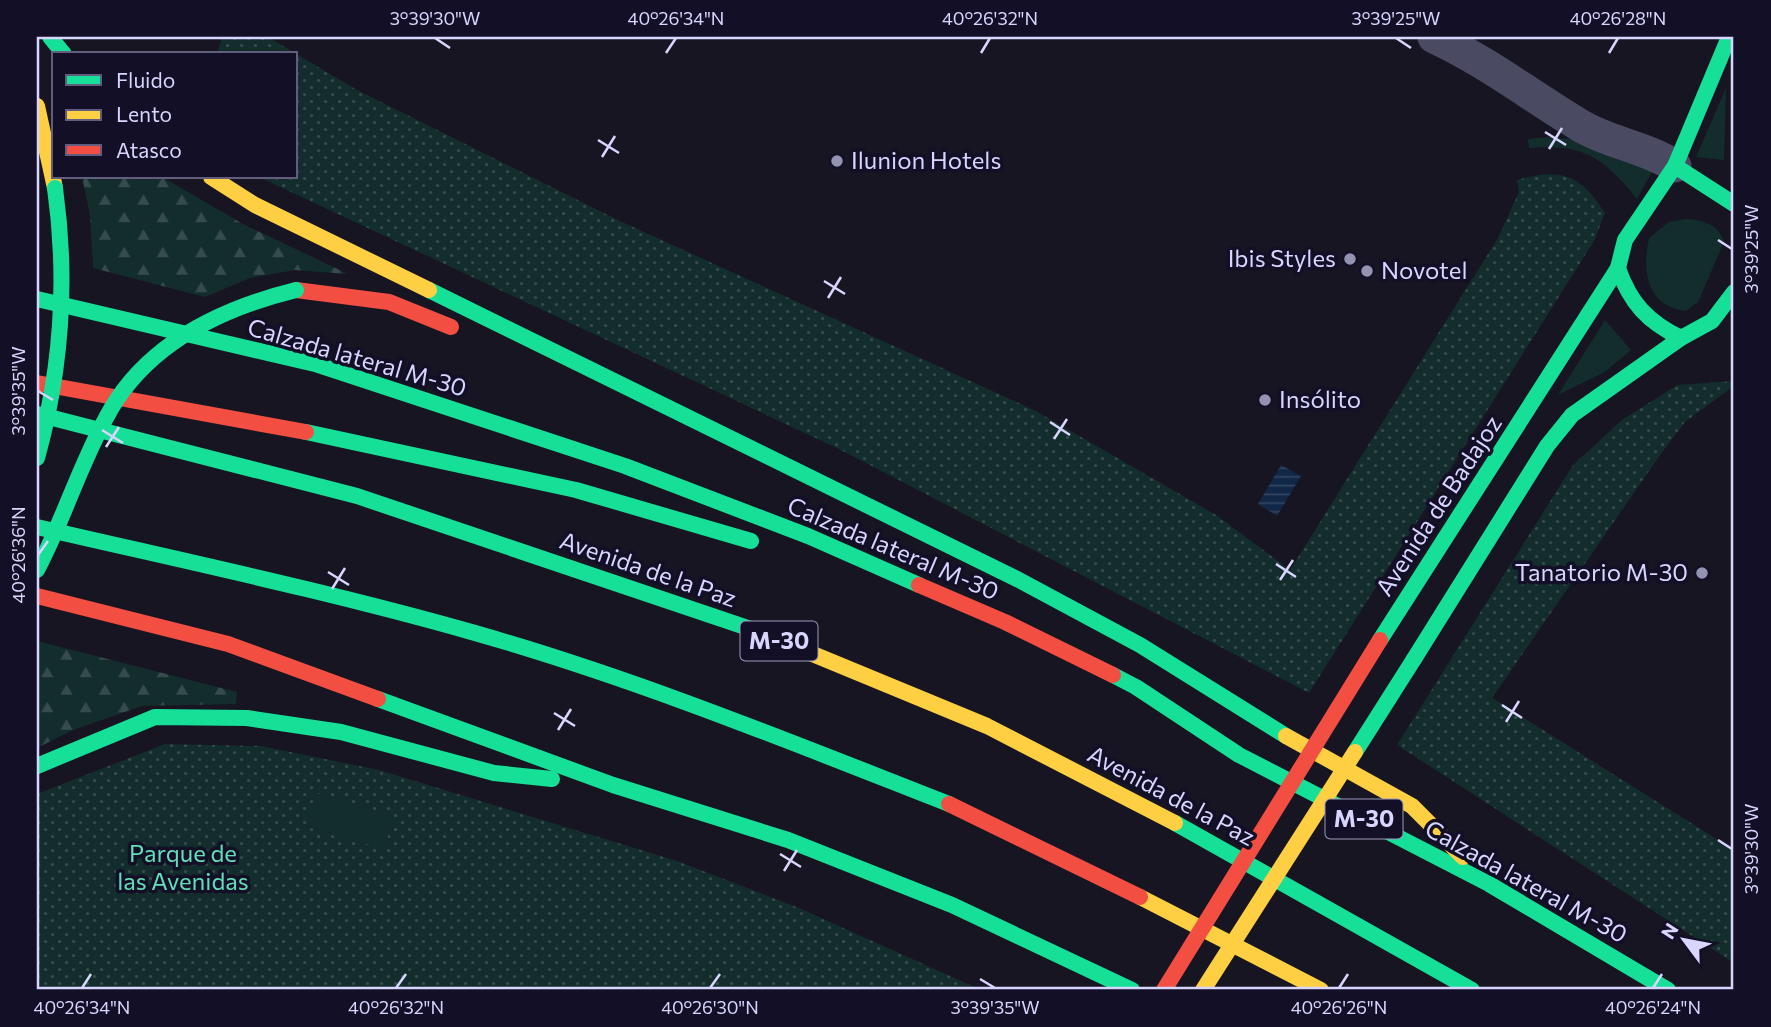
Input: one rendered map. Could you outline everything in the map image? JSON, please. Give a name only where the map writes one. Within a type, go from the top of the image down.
[{"type":"main road","points":[[50,37],[62,52]]},
{"type":"main road","name":"Avenida de Badajoz","points":[[1164,990],[1380,640],[1618,268],[1625,240],[1675,166],[1730,37]]},
{"type":"main road","points":[[37,106],[52,174]]},
{"type":"main road","points":[[1675,166],[1734,204]]},
{"type":"main road","points":[[37,458],[50,415],[65,302],[64,239],[53,178]]},
{"type":"main road","points":[[213,178],[255,205],[793,467],[1019,580],[1140,645],[1276,731],[1412,806],[1489,884]]},
{"type":"main road","points":[[1618,268],[1622,283],[1640,312],[1653,325],[1688,336],[1724,337]]},
{"type":"main road","points":[[37,570],[108,412],[137,376],[170,343],[218,313],[261,297],[296,290],[389,302],[465,333]]},
{"type":"main road","points":[[1203,990],[1548,446],[1572,415],[1716,317],[1734,292]]},
{"type":"main road","name":"Calzada lateral M-30","points":[[37,299],[315,364],[625,466],[808,536],[1005,622],[1136,687],[1239,755],[1489,884],[1668,990]]},
{"type":"main road","points":[[541,364],[793,467]]},
{"type":"main road","points":[[37,383],[432,456],[693,521],[769,547]]},
{"type":"main road","name":"Avenida de la Paz","points":[[37,414],[85,424],[357,496],[751,629],[987,726],[1218,845],[1409,951],[1472,990]]},
{"type":"main road","points":[[37,527],[333,596],[478,634],[725,716],[950,804],[1218,935],[1321,990]]},
{"type":"main road","points":[[37,596],[228,644],[613,785],[788,839],[952,905],[1132,990]]},
{"type":"main road","points":[[37,766],[155,717],[247,718],[341,732],[494,773],[613,785]]},
{"type":"main road","points":[[1168,729],[1239,755]]},
{"type":"street","points":[[1434,37],[1475,57],[1584,128],[1647,150],[1675,166]]},
{"type":"green space","points":[[222,37],[268,37],[293,52],[218,52]]},
{"type":"green space","points":[[298,55],[355,89],[620,221],[1036,411],[1216,515],[1290,570],[1498,238],[1519,192],[1517,180],[1546,174],[1568,177],[1587,190],[1605,213],[1594,241],[1309,693],[839,449],[261,178],[298,178]]},
{"type":"green space","points":[[1726,88],[1724,160],[1696,157]]},
{"type":"green space","points":[[1528,139],[1572,139],[1653,170],[1637,199],[1614,173],[1591,156],[1564,148],[1529,148]]},
{"type":"green space","points":[[82,178],[164,178],[243,224],[348,274],[295,270],[250,278],[205,297],[93,268],[90,215]]},
{"type":"green space","points":[[1685,219],[1709,224],[1718,231],[1724,242],[1698,302],[1686,311],[1662,302],[1655,294],[1650,285],[1646,263],[1649,238],[1669,222]]},
{"type":"green space","points":[[1605,320],[1631,350],[1605,372],[1558,395]]},
{"type":"green space","points":[[1734,381],[1734,386],[1685,422],[1492,698],[1734,850],[1734,963],[1397,745],[1573,465],[1622,420],[1677,385]]},
{"type":"green space","points":[[37,641],[237,692],[236,704],[142,706],[73,730],[37,748]]},
{"type":"green space","name":"Parque de las Avenidas","points":[[165,744],[261,746],[379,770],[677,861],[799,908],[981,990],[47,990],[37,984],[37,794]]},
{"type":"green space","points":[[316,793],[394,816],[384,849],[306,826]]},
{"type":"water","points":[[1281,465],[1301,476],[1277,516],[1258,504]]},
{"type":"traffic: fast","points":[[50,37],[62,52]]},
{"type":"traffic: fast","points":[[1380,640],[1618,268],[1625,240],[1675,166],[1729,37]]},
{"type":"traffic: fast","points":[[1675,166],[1734,204]]},
{"type":"traffic: fast","points":[[37,458],[52,391],[60,324],[61,257],[55,188]]},
{"type":"traffic: fast","points":[[1618,268],[1628,291],[1642,310],[1659,325],[1681,338]]},
{"type":"traffic: fast","points":[[37,570],[106,418],[122,392],[141,370],[163,350],[212,320],[239,308],[296,290]]},
{"type":"traffic: fast","points":[[429,290],[1019,580],[1140,645],[1286,736]]},
{"type":"traffic: fast","points":[[1414,659],[1547,446],[1572,415],[1681,338],[1712,321],[1734,292]]},
{"type":"traffic: fast","points":[[37,299],[315,364],[625,466],[808,536],[919,585]]},
{"type":"traffic: fast","points":[[37,414],[357,496],[751,629],[803,650]]},
{"type":"traffic: fast","points":[[306,432],[576,490],[751,541]]},
{"type":"traffic: fast","points":[[37,527],[366,604],[535,651],[714,713],[949,804]]},
{"type":"traffic: fast","points":[[1355,752],[1414,659]]},
{"type":"traffic: fast","points":[[1113,675],[1136,687],[1239,755],[1489,884],[1668,990]]},
{"type":"traffic: fast","points":[[378,699],[613,785],[788,840],[952,905],[1132,990]]},
{"type":"traffic: fast","points":[[37,766],[155,717],[247,718],[341,732],[494,773],[552,779]]},
{"type":"traffic: fast","points":[[1175,823],[1472,990]]},
{"type":"traffic: slow","points":[[37,106],[52,174]]},
{"type":"traffic: slow","points":[[53,178],[55,188]]},
{"type":"traffic: slow","points":[[213,178],[255,205],[429,290]]},
{"type":"traffic: slow","points":[[803,650],[987,726],[1175,823]]},
{"type":"traffic: slow","points":[[1286,736],[1412,806],[1463,857]]},
{"type":"traffic: slow","points":[[1203,990],[1355,752]]},
{"type":"traffic: slow","points":[[1140,897],[1321,990]]},
{"type":"traffic: jam","points":[[296,290],[389,302],[451,327]]},
{"type":"traffic: jam","points":[[37,383],[306,432]]},
{"type":"traffic: jam","points":[[919,585],[1005,622],[1113,675]]},
{"type":"traffic: jam","points":[[37,596],[228,644],[378,699]]},
{"type":"traffic: jam","points":[[1164,990],[1380,640]]},
{"type":"traffic: jam","points":[[949,804],[1140,897]]},
{"type":"place","name":"Ilunion Hotels","points":[[837,161]]},
{"type":"place","name":"Ibis Styles","points":[[1350,259]]},
{"type":"place","name":"Novotel","points":[[1367,271]]},
{"type":"place","name":"Insólito","points":[[1265,400]]},
{"type":"place","name":"Tanatorio M-30","points":[[1702,573]]}]
